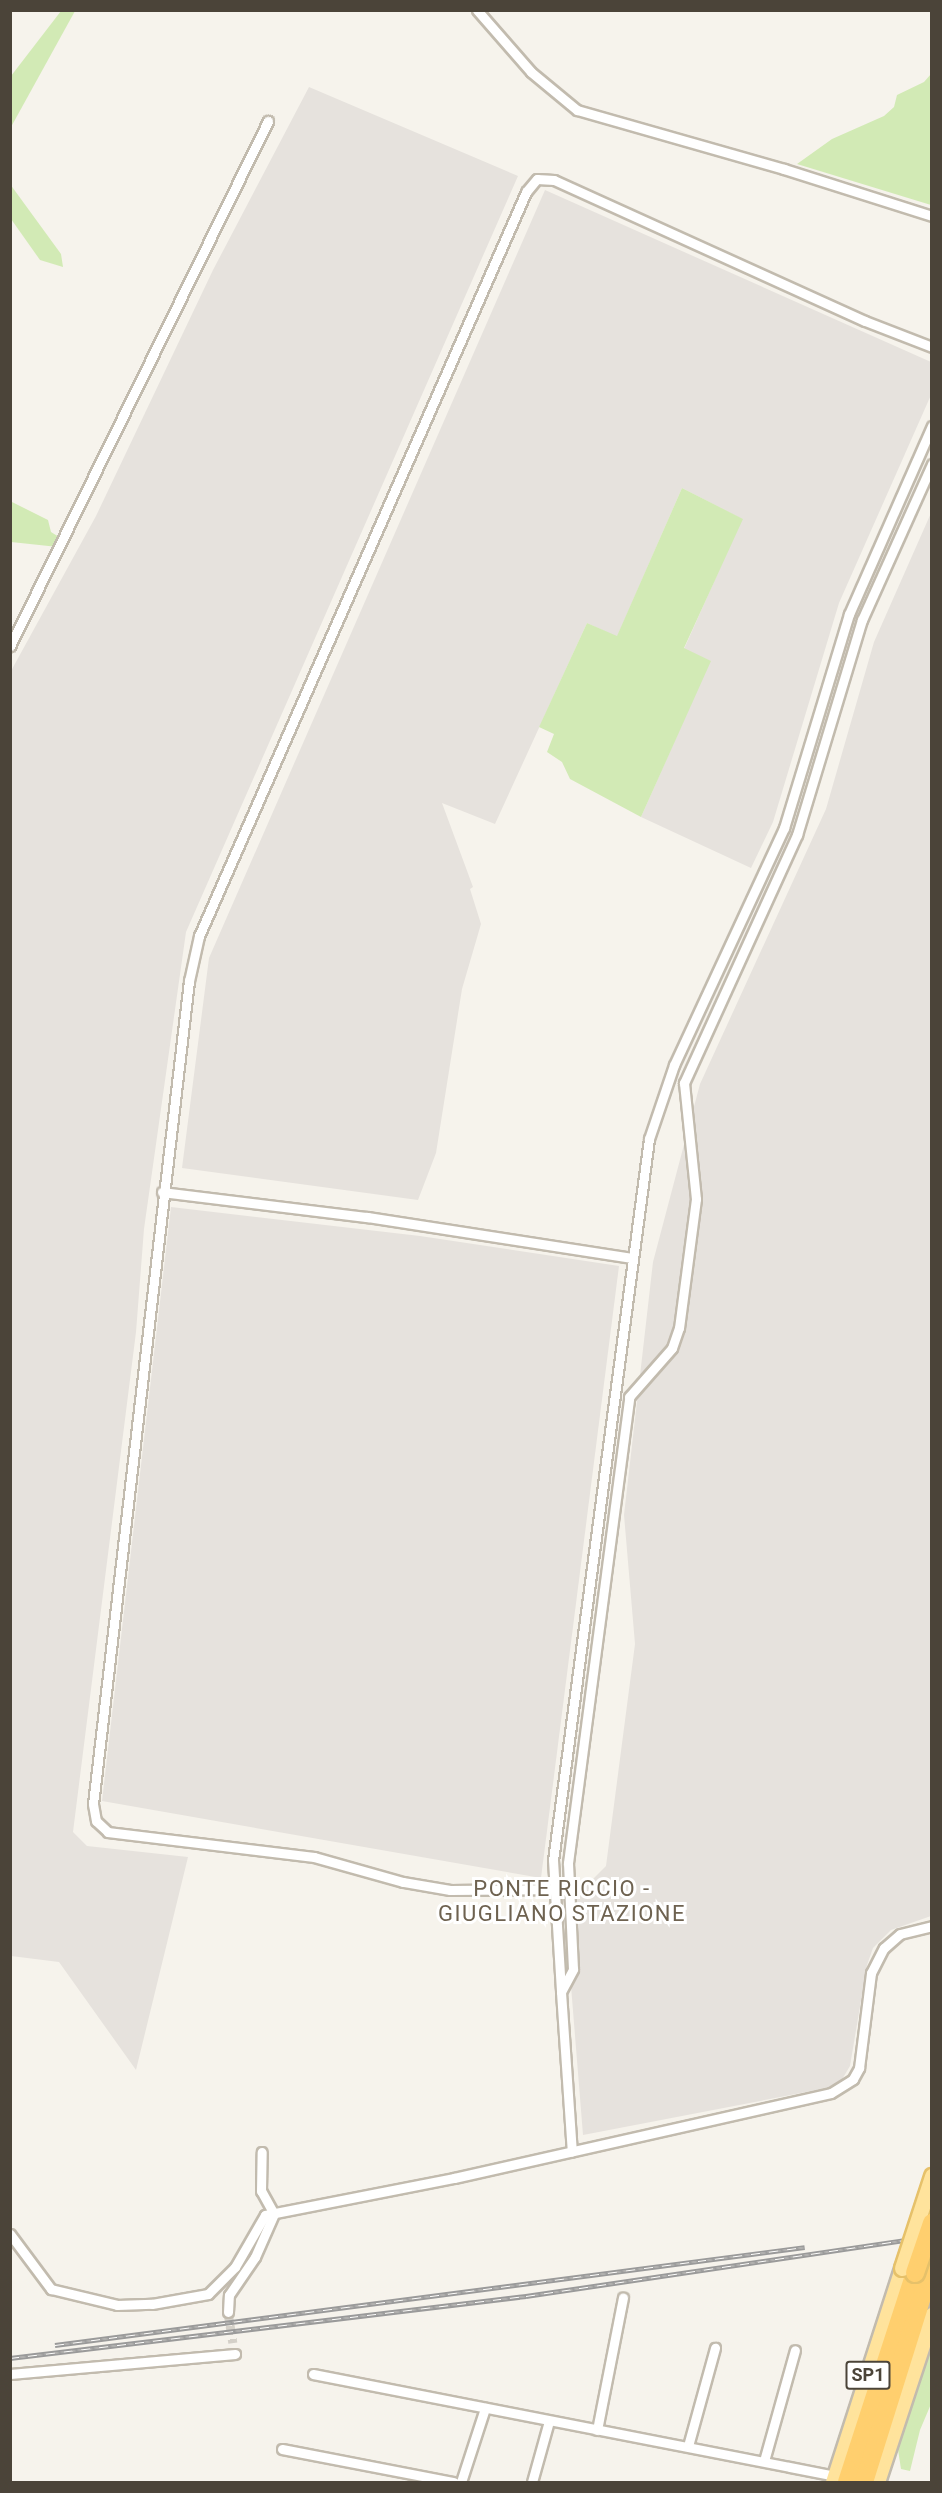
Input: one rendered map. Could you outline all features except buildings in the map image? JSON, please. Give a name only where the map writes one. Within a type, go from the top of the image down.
[{"type":"highway","points":[[864,2482],[932,2223]]},
{"type":"highway","points":[[839,2480],[919,2271]]},
{"type":"main road","points":[[919,2271],[932,2176]]},
{"type":"main road","name":"SP1","points":[[877,2482],[932,2315]]},
{"type":"street","points":[[477,10],[531,72],[577,110],[932,216]]},
{"type":"street","points":[[10,646],[268,121]]},
{"type":"street","points":[[568,1889],[450,1890],[403,1882],[314,1857],[108,1832],[96,1821],[93,1804],[148,1344],[162,1192],[183,1023],[200,936],[526,192],[537,178],[554,180],[865,321],[932,347]]},
{"type":"street","points":[[572,2152],[552,1889],[553,1860],[631,1258],[649,1139],[665,1088],[784,828],[849,614],[932,426]]},
{"type":"street","points":[[561,1992],[573,1969],[568,1863],[629,1397],[672,1348],[679,1328],[696,1175],[684,1083],[797,835],[862,620],[932,464]]},
{"type":"street","points":[[162,1192],[368,1217],[631,1258]]},
{"type":"street","points":[[10,2234],[22,2246],[38,2276],[51,2289],[117,2305],[153,2304],[208,2294],[235,2267],[256,2223],[265,2215],[572,2152],[831,2092],[845,2086],[859,2068],[871,1973],[884,1948],[900,1934],[932,1926]]},
{"type":"street","points":[[262,2152],[261,2191],[274,2214]]},
{"type":"street","points":[[228,2312],[229,2295],[255,2257],[274,2214]]},
{"type":"street","points":[[10,2248],[22,2246]]},
{"type":"street","points":[[597,2430],[623,2298]]},
{"type":"street","points":[[911,2379],[922,2364],[932,2337]]},
{"type":"street","points":[[688,2446],[716,2348]]},
{"type":"street","points":[[764,2461],[795,2350]]},
{"type":"street","points":[[10,2374],[235,2354]]},
{"type":"street","points":[[313,2374],[764,2461],[839,2480]]},
{"type":"street","points":[[461,2482],[484,2408]]},
{"type":"street","points":[[532,2482],[549,2421]]},
{"type":"street","points":[[282,2450],[454,2482]]},
{"type":"shaded area","points":[[309,87],[518,176],[186,932],[144,1229],[136,1332],[73,1832],[87,1846],[188,1857],[136,2070],[59,1962],[11,1956],[11,671],[96,516],[213,270]]},
{"type":"shaded area","points":[[545,190],[931,362],[931,395],[839,603],[773,822],[751,868],[641,817],[710,661],[684,649],[742,519],[682,488],[617,637],[587,623],[495,824],[442,803],[473,887],[470,889],[481,924],[462,989],[436,1153],[418,1200],[182,1168],[209,958]]},
{"type":"shaded area","points":[[931,513],[931,1916],[891,1930],[873,1948],[867,1965],[850,2066],[841,2081],[827,2088],[583,2135],[571,1986],[580,1969],[575,1897],[606,1866],[635,1644],[624,1515],[653,1262],[700,1084],[826,809],[874,642]]},
{"type":"shaded area","points":[[171,1207],[420,1236],[619,1266],[541,1878],[102,1801]]},
{"type":"green space","points":[[61,11],[75,11],[11,127],[11,76]]},
{"type":"green space","points":[[931,74],[931,205],[797,164],[832,139],[884,116],[894,107],[897,95],[924,82]]},
{"type":"green space","points":[[10,184],[61,254],[63,267],[40,260],[11,219]]},
{"type":"green space","points":[[682,488],[743,519],[684,648],[711,661],[641,817],[570,779],[562,762],[547,752],[554,734],[539,727],[587,623],[617,636]]},
{"type":"green space","points":[[10,501],[48,520],[51,532],[59,537],[58,547],[11,542]]},
{"type":"green space","points":[[931,2342],[931,2404],[920,2430],[910,2471],[901,2469],[896,2437]]},
{"type":"tunnel","points":[[228,2312],[233,2343]]},
{"type":"railway","points":[[10,2358],[526,2296],[932,2236]]},
{"type":"railway","points":[[55,2345],[805,2247]]},
{"type":"district","name":"PONTE RICCIO - GIUGLIANO STAZIONE","points":[[562,1901]]}]
